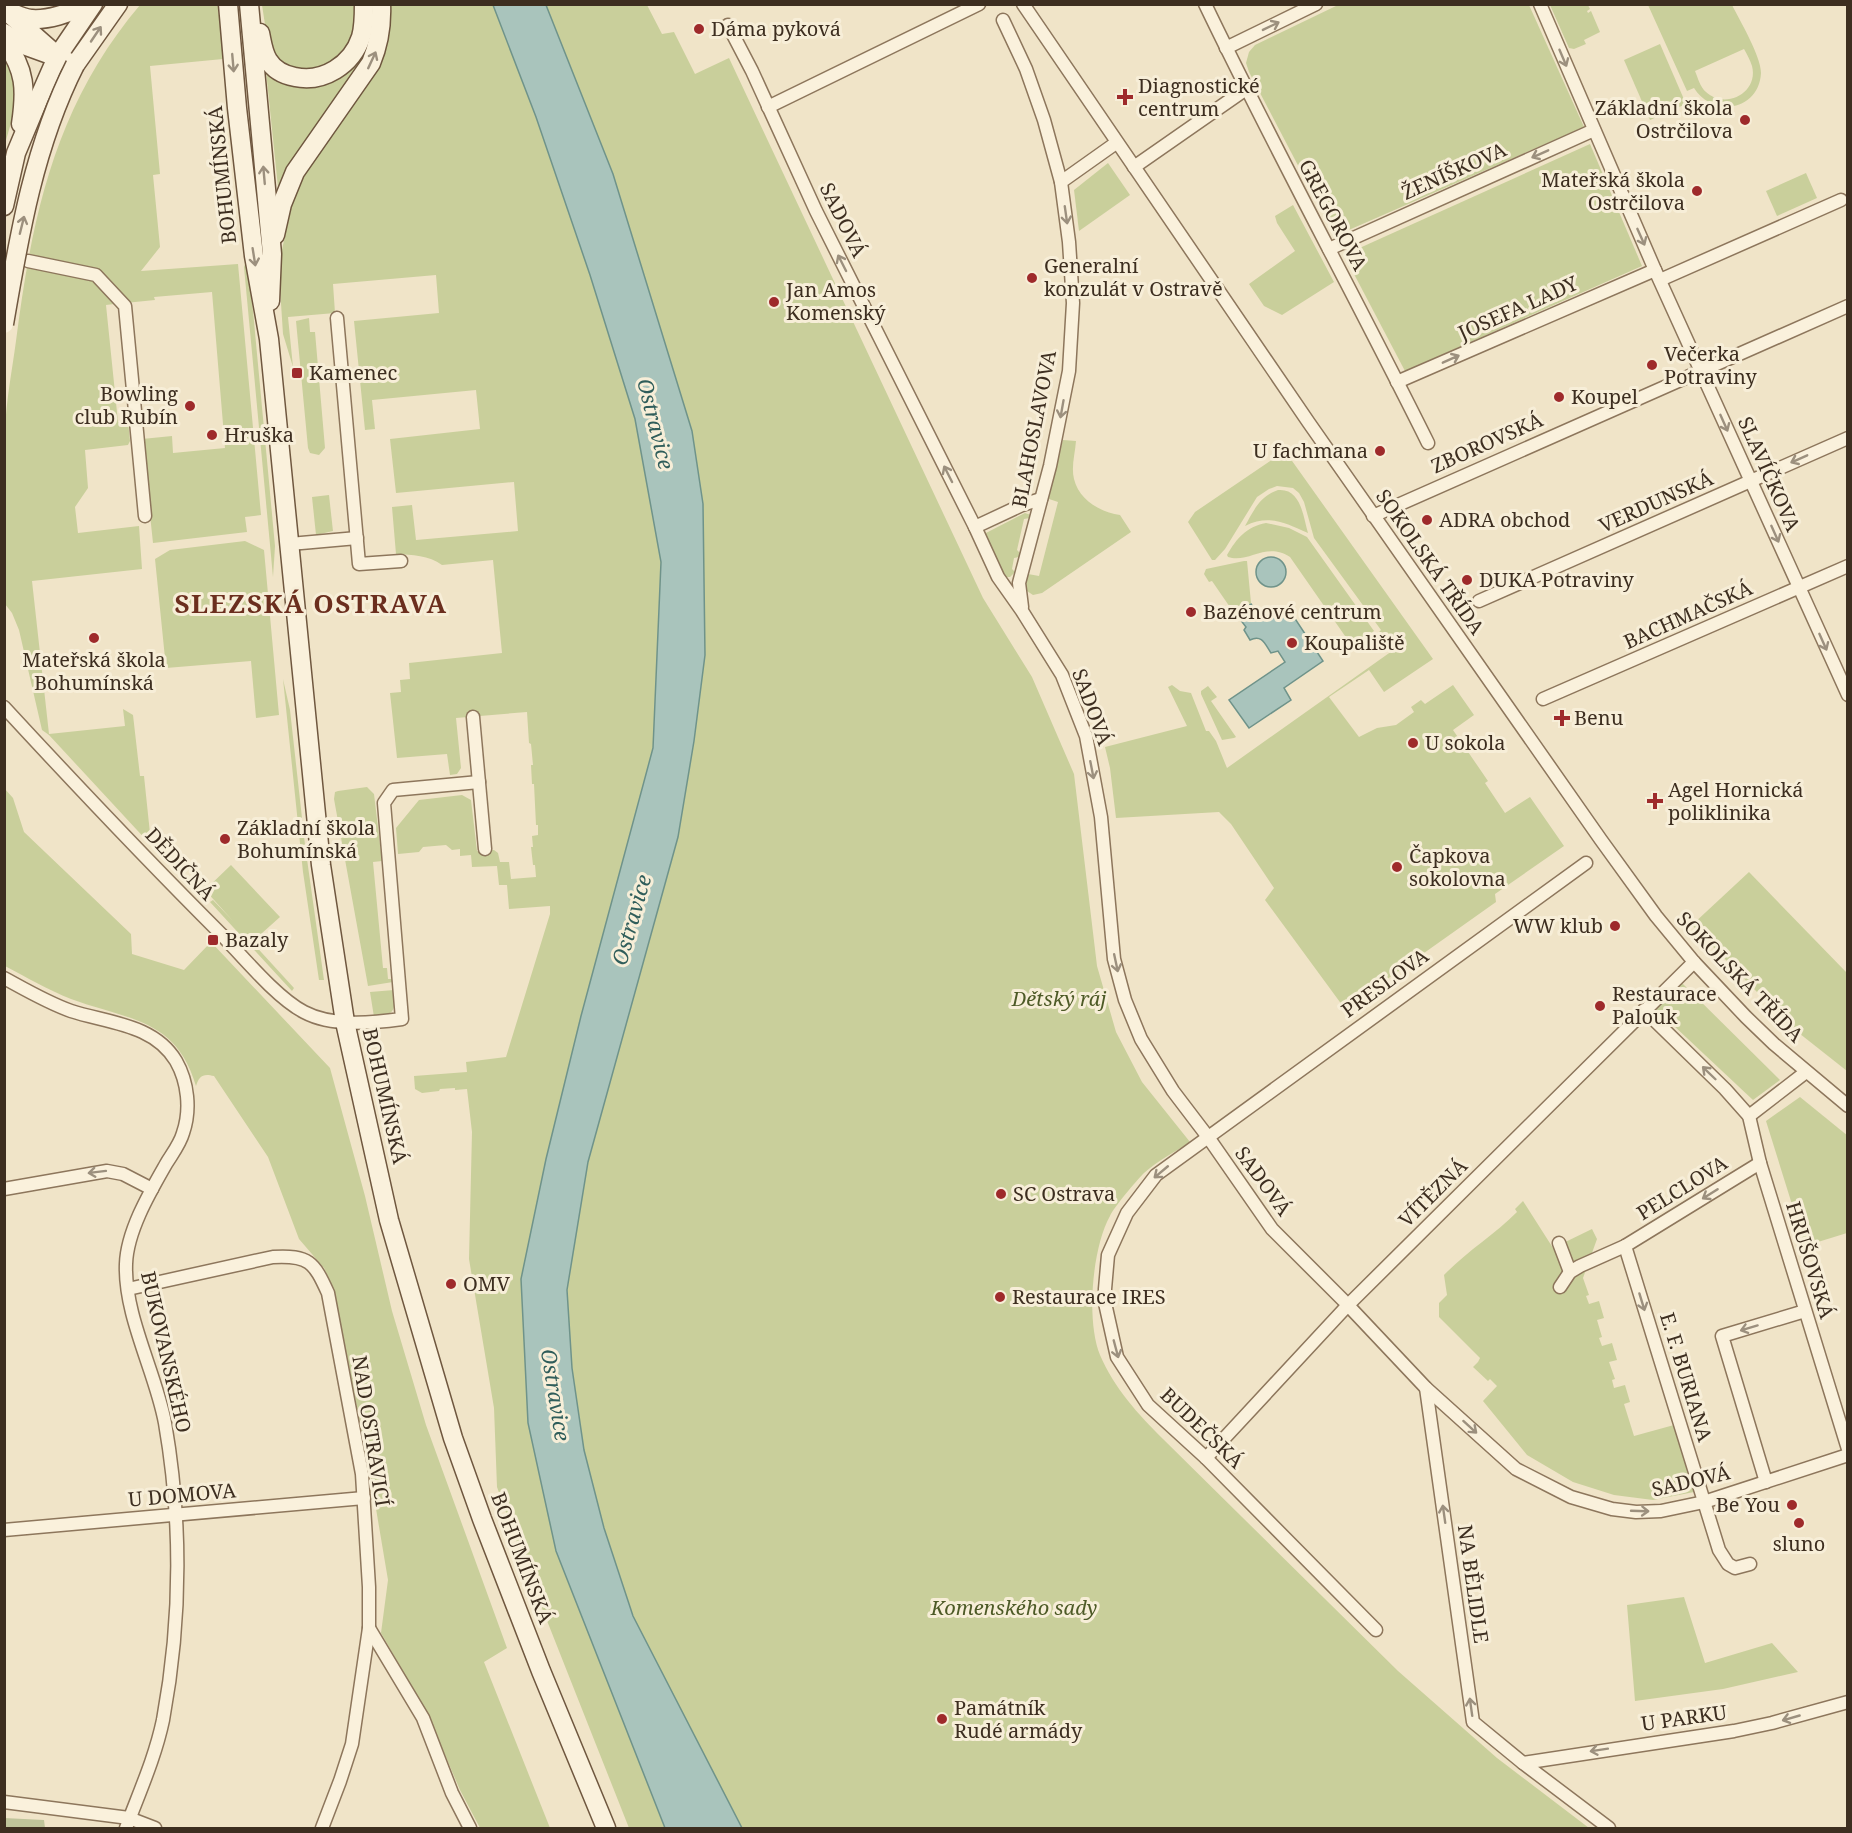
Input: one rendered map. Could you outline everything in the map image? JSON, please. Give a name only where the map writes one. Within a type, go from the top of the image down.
[{"type":"main road","points":[[5,10],[32,19],[58,16],[82,4]]},
{"type":"main road","points":[[16,153],[57,57],[93,4]]},
{"type":"main road","points":[[4,324],[18,242],[39,156],[75,65],[118,4]]},
{"type":"main road","name":"BOHUMÍNSKÁ","points":[[228,4],[254,256],[269,339],[321,865],[345,1022],[389,1220],[453,1438],[482,1519],[606,1828]]},
{"type":"main road","name":"BOHUMÍNSKÁ","points":[[249,4],[272,254],[269,339]]},
{"type":"main road","points":[[254,4],[268,60],[284,74],[308,79],[319,78],[330,73],[351,55],[361,37],[364,4]]},
{"type":"main road","points":[[272,254],[282,204],[296,172],[315,141],[361,79],[374,56],[380,32],[381,4]]},
{"type":"main road","points":[[5,10],[57,57]]},
{"type":"main road","points":[[4,33],[21,44],[75,65]]},
{"type":"main road","points":[[4,41],[13,52],[24,81],[24,101],[16,153],[4,206]]},
{"type":"street","points":[[768,106],[979,4]]},
{"type":"street","name":"SOKOLSKÁ TŘÍDA","points":[[1023,4],[1373,516],[1600,840],[1656,915],[1694,962],[1753,1024],[1848,1106]]},
{"type":"street","name":"GREGOROVA","points":[[1205,4],[1246,89],[1428,443]]},
{"type":"street","points":[[1226,48],[1316,4]]},
{"type":"street","name":"SLAVÍČKOVA","points":[[1540,4],[1700,370],[1848,695]]},
{"type":"street","name":"BLAHOSLAVOVA","points":[[1003,20],[1026,69],[1044,120],[1061,182],[1070,242],[1073,303],[1069,371],[1053,455],[1019,584],[1022,611]]},
{"type":"street","name":"SADOVÁ","points":[[728,25],[816,211],[975,527],[998,578],[1022,611],[1062,675],[1086,736],[1101,817],[1114,958],[1125,1000],[1141,1039],[1173,1091],[1272,1229],[1426,1388],[1516,1469],[1571,1497],[1612,1509],[1661,1512],[1704,1502],[1848,1455]]},
{"type":"street","points":[[1134,167],[1246,89]]},
{"type":"street","name":"ŽENÍŠKOVA","points":[[1329,249],[1594,130]]},
{"type":"street","points":[[1061,182],[1116,143]]},
{"type":"street","name":"JOSEFA LADY","points":[[1397,382],[1841,200]]},
{"type":"street","points":[[27,261],[96,275],[125,306],[145,516]]},
{"type":"street","name":"ZBOROVSKÁ","points":[[1373,516],[1848,306]]},
{"type":"street","points":[[337,318],[359,564],[401,561]]},
{"type":"street","name":"VERDUNSKÁ","points":[[1479,601],[1848,438]]},
{"type":"street","points":[[975,527],[1022,505],[1041,499]]},
{"type":"street","points":[[290,544],[357,538]]},
{"type":"street","name":"BACHMAČSKÁ","points":[[1544,699],[1848,566]]},
{"type":"street","name":"DĚDIČNÁ","points":[[4,707],[188,901],[284,998],[305,1013],[345,1022],[370,1023],[402,1019],[384,803],[393,790],[479,782]]},
{"type":"street","points":[[473,717],[485,849]]},
{"type":"street","name":"PRESLOVA","points":[[1208,1137],[1586,863]]},
{"type":"street","name":"VÍTĚZNÁ","points":[[1206,1458],[1348,1305],[1694,962]]},
{"type":"street","name":"BUKOVANSKÉHO","points":[[4,978],[70,1011],[142,1031],[163,1044],[176,1062],[188,1099],[187,1118],[182,1136],[152,1189],[132,1232],[125,1265],[134,1320],[164,1420],[177,1515],[175,1627],[164,1712],[147,1777],[127,1823]]},
{"type":"street","points":[[1644,1010],[1725,1089],[1749,1116],[1806,1072]]},
{"type":"street","name":"HRUŠOVSKÁ","points":[[1749,1116],[1760,1163],[1848,1449]]},
{"type":"street","name":"BUDEČSKÁ","points":[[1208,1137],[1156,1175],[1127,1213],[1108,1255],[1105,1303],[1118,1357],[1148,1405],[1206,1458],[1376,1630]]},
{"type":"street","name":"PELCLOVA","points":[[1625,1246],[1760,1163]]},
{"type":"street","points":[[4,1189],[107,1171],[123,1174],[152,1189]]},
{"type":"street","points":[[1559,1243],[1570,1272]]},
{"type":"street","points":[[1560,1287],[1570,1272],[1625,1246]]},
{"type":"street","name":"E. F. BURIANA","points":[[1625,1246],[1719,1550],[1728,1564],[1734,1568],[1750,1564]]},
{"type":"street","name":"NAD OSTRAVICÍ","points":[[128,1289],[273,1257],[290,1256],[308,1261],[318,1272],[328,1293],[362,1474],[369,1587],[369,1628],[352,1744],[322,1828]]},
{"type":"street","points":[[1766,1482],[1722,1336],[1805,1311]]},
{"type":"street","name":"NA BĚLIDLE","points":[[1426,1388],[1473,1722],[1609,1828]]},
{"type":"street","name":"U DOMOVA","points":[[4,1530],[363,1498]]},
{"type":"street","points":[[369,1628],[423,1718],[452,1793],[470,1828]]},
{"type":"street","name":"U PARKU","points":[[1523,1762],[1734,1731],[1848,1702]]},
{"type":"street","points":[[4,1802],[155,1828]]},
{"type":"green space","points":[[140,5],[218,5],[223,59],[150,66],[160,174],[153,175],[160,247],[141,271],[238,264],[261,515],[245,517],[247,532],[153,543],[142,439],[172,436],[173,453],[225,448],[212,292],[154,297],[155,300],[125,303],[120,297],[114,304],[106,305],[118,422],[128,421],[130,441],[128,445],[85,450],[88,488],[75,507],[78,533],[139,526],[142,569],[32,581],[49,734],[125,726],[123,709],[133,715],[140,776],[144,776],[151,843],[42,730],[19,630],[12,613],[5,604],[4,446],[22,294],[30,249],[52,163],[68,122],[87,82],[111,43]]},
{"type":"green space","points":[[262,5],[357,5],[354,29],[344,50],[333,62],[306,74],[281,65],[268,44]]},
{"type":"green space","points":[[387,5],[493,5],[536,117],[590,275],[635,419],[661,562],[653,748],[546,1159],[556,1551],[665,1828],[629,1828],[523,1560],[497,1487],[494,1408],[469,1259],[472,1132],[467,1089],[440,1089],[422,1093],[415,1089],[414,1076],[467,1072],[466,1062],[506,1057],[550,914],[550,906],[509,909],[507,885],[499,885],[497,866],[472,867],[471,855],[460,856],[460,849],[452,850],[446,845],[423,847],[419,852],[398,854],[396,828],[419,800],[462,795],[471,800],[477,851],[494,850],[498,853],[500,862],[509,862],[511,879],[536,877],[531,847],[533,847],[532,836],[538,835],[538,825],[536,825],[534,784],[532,784],[531,765],[533,765],[527,712],[456,718],[461,768],[457,774],[450,775],[447,754],[397,758],[390,693],[401,692],[400,680],[410,679],[409,663],[502,653],[493,560],[442,565],[426,557],[396,554],[392,507],[412,505],[416,540],[518,531],[514,482],[396,493],[390,439],[480,429],[476,390],[372,400],[375,429],[365,430],[354,321],[439,313],[436,275],[333,284],[335,313],[288,317],[293,367],[283,334],[280,288],[281,254],[295,191],[308,163],[364,85]]},
{"type":"green space","name":"Komenského sady","points":[[546,5],[647,5],[662,34],[674,32],[695,74],[729,58],[983,598],[1032,677],[1074,774],[1097,966],[1116,1032],[1142,1082],[1190,1142],[1144,1173],[1116,1206],[1104,1230],[1095,1265],[1092,1305],[1096,1341],[1112,1379],[1154,1430],[1398,1671],[1497,1758],[1589,1828],[742,1828],[633,1616],[604,1528],[584,1450],[572,1368],[567,1290],[588,1162],[678,837],[694,741],[705,655],[703,504],[692,431],[613,174]]},
{"type":"green space","points":[[1338,5],[1529,5],[1584,127],[1335,236],[1246,63],[1249,52],[1255,45]]},
{"type":"green space","points":[[1550,5],[1588,5],[1590,9],[1587,11],[1588,13],[1591,11],[1600,32],[1584,40],[1586,44],[1574,49],[1569,48]]},
{"type":"green space","points":[[1648,5],[1732,5],[1758,57],[1761,73],[1758,86],[1752,96],[1734,106],[1712,104],[1702,98],[1694,88],[1687,91]],"holes":[[[1744,49],[1752,66],[1753,76],[1746,91],[1731,99],[1722,99],[1704,90],[1695,71]]]},
{"type":"green space","points":[[369,40],[363,59],[279,197],[266,71],[297,87],[320,85]]},
{"type":"green space","points":[[1660,44],[1686,104],[1650,120],[1624,60]]},
{"type":"green space","points":[[5,57],[14,79],[15,100],[5,144]]},
{"type":"green space","points":[[1590,144],[1642,266],[1405,371],[1344,255]]},
{"type":"green space","points":[[1108,163],[1130,195],[1079,231],[1074,190]]},
{"type":"green space","points":[[1806,173],[1817,198],[1777,216],[1766,191]]},
{"type":"green space","points":[[1293,205],[1334,282],[1282,315],[1264,306],[1249,284],[1295,251],[1275,216]]},
{"type":"green space","points":[[245,264],[247,265],[253,311],[275,546],[273,577],[244,267]]},
{"type":"green space","points":[[309,318],[310,332],[315,332],[325,448],[319,455],[310,453],[308,448],[296,321]]},
{"type":"green space","points":[[1063,440],[1076,441],[1073,474],[1080,493],[1098,508],[1120,515],[1131,532],[1042,593],[1033,595],[1027,591],[1025,583],[1028,574],[1039,576],[1058,502],[1046,498]]},
{"type":"green space","name":"Čapkova sokolovna","points":[[1285,451],[1433,659],[1384,692],[1369,670],[1329,697],[1359,737],[1377,728],[1396,725],[1414,712],[1411,707],[1421,700],[1425,704],[1453,685],[1474,715],[1453,730],[1488,781],[1485,783],[1505,813],[1530,797],[1564,846],[1495,894],[1496,902],[1345,1009],[1265,900],[1274,888],[1231,824],[1219,812],[1116,818],[1105,747],[1187,726],[1168,687],[1172,685],[1180,691],[1191,693],[1206,731],[1209,731],[1216,741],[1227,768],[1392,651],[1379,632],[1381,630],[1314,538],[1304,502],[1293,488],[1277,486],[1257,497],[1225,549],[1215,560],[1212,560],[1188,522],[1195,512]]},
{"type":"green space","points":[[1278,490],[1292,493],[1296,498],[1300,504],[1308,533],[1284,523],[1269,520],[1245,526],[1262,500]]},
{"type":"green space","points":[[329,495],[333,531],[316,535],[312,497]]},
{"type":"green space","points":[[1025,513],[1031,515],[1030,518],[1024,519],[1017,550],[1020,553],[1019,557],[1014,558],[1012,569],[1015,572],[1010,577],[1005,577],[984,534]]},
{"type":"green space","points":[[1266,523],[1289,528],[1307,537],[1374,631],[1352,646],[1290,557],[1273,551],[1243,558],[1228,557],[1227,555],[1238,538],[1253,527]]},
{"type":"green space","points":[[245,541],[264,550],[279,715],[256,718],[251,661],[166,668],[155,559],[170,550]]},
{"type":"green space","points":[[1247,561],[1251,603],[1234,613],[1212,581],[1209,582],[1204,574],[1206,569]]},
{"type":"green space","points":[[283,679],[290,710],[305,845],[324,980],[319,980],[303,872]]},
{"type":"green space","points":[[1208,686],[1217,697],[1211,701],[1236,737],[1222,740],[1201,694],[1201,691]]},
{"type":"green space","points":[[367,787],[374,794],[382,861],[373,862],[383,968],[387,968],[388,979],[393,979],[393,982],[368,986],[334,799],[335,792]]},
{"type":"green space","points":[[4,788],[13,798],[24,832],[131,934],[132,954],[184,970],[211,942],[330,1068],[365,1196],[392,1311],[426,1425],[507,1648],[484,1662],[550,1828],[480,1828],[460,1790],[428,1715],[381,1633],[388,1580],[370,1473],[334,1290],[324,1268],[299,1239],[268,1157],[214,1076],[202,1076],[196,1086],[187,1064],[176,1047],[163,1034],[130,1018],[71,999],[5,966]]},
{"type":"green space","points":[[231,865],[280,917],[252,942],[294,988],[292,991],[210,902],[213,900],[233,921],[205,890]]},
{"type":"green space","points":[[1749,872],[1847,973],[1847,1071],[1790,1026],[1692,925]]},
{"type":"green space","points":[[1682,983],[1780,1080],[1753,1100],[1656,1009]]},
{"type":"green space","points":[[394,990],[393,1010],[387,1015],[374,1017],[370,992]]},
{"type":"green space","points":[[1800,1097],[1848,1136],[1847,1233],[1805,1246],[1766,1121]]},
{"type":"green space","points":[[1523,1201],[1553,1248],[1592,1229],[1597,1239],[1583,1278],[1589,1295],[1586,1296],[1589,1304],[1599,1301],[1604,1318],[1597,1320],[1602,1346],[1612,1343],[1617,1360],[1609,1362],[1615,1379],[1612,1380],[1614,1388],[1625,1385],[1630,1402],[1624,1404],[1634,1436],[1674,1425],[1694,1492],[1653,1500],[1614,1495],[1573,1482],[1527,1455],[1483,1401],[1497,1386],[1473,1367],[1480,1358],[1439,1317],[1439,1303],[1447,1295],[1444,1275],[1517,1212],[1515,1209]]},
{"type":"green space","points":[[1684,1597],[1705,1663],[1772,1643],[1798,1672],[1723,1689],[1635,1701],[1627,1605]]},
{"type":"green space","points":[[4,1818],[44,1820],[45,1828],[5,1828]]},
{"type":"water","name":"Ostravice","points":[[493,5],[546,5],[613,174],[692,431],[703,504],[705,655],[678,837],[588,1162],[567,1290],[572,1368],[584,1450],[604,1528],[633,1616],[742,1828],[665,1828],[556,1551],[528,1423],[521,1279],[546,1159],[581,1016],[653,748],[661,562],[635,419],[590,275],[536,117]]},
{"type":"water","points":[[1271,557],[1282,561],[1286,572],[1282,583],[1271,587],[1260,583],[1256,572],[1260,561]]},
{"type":"water","points":[[1251,604],[1257,613],[1290,611],[1323,661],[1284,688],[1291,700],[1249,728],[1229,700],[1285,662],[1278,651],[1271,653],[1263,641],[1258,638],[1250,640],[1244,630],[1246,627],[1236,614]]},
{"type":"place","name":"Dáma pyková","points":[[699,29]]},
{"type":"place","name":"Diagnostické centrum","points":[[1125,97]]},
{"type":"place","name":"Základní škola Ostrčilova","points":[[1745,120]]},
{"type":"place","name":"Mateřská škola Ostrčilova","points":[[1697,191]]},
{"type":"place","name":"Generalní konzulát v Ostravě","points":[[1032,278]]},
{"type":"place","name":"Jan Amos Komenský","points":[[774,302]]},
{"type":"place","name":"Večerka Potraviny","points":[[1652,365]]},
{"type":"place","name":"Kamenec","points":[[297,373]]},
{"type":"place","name":"Koupel","points":[[1559,397]]},
{"type":"place","name":"Bowling club Rubín","points":[[190,406]]},
{"type":"place","name":"Hruška","points":[[212,435]]},
{"type":"place","name":"U fachmana","points":[[1380,451]]},
{"type":"place","name":"ADRA obchod","points":[[1427,520]]},
{"type":"place","name":"DUKA Potraviny","points":[[1467,580]]},
{"type":"place","name":"Bazénové centrum","points":[[1191,612]]},
{"type":"place","name":"Mateřská škola Bohumínská","points":[[94,638]]},
{"type":"place","name":"Koupaliště","points":[[1292,643]]},
{"type":"place","name":"Benu","points":[[1562,718]]},
{"type":"place","name":"U sokola","points":[[1413,743]]},
{"type":"place","name":"Agel Hornická poliklinika","points":[[1655,801]]},
{"type":"place","name":"Základní škola Bohumínská","points":[[225,839]]},
{"type":"place","name":"Čapkova sokolovna","points":[[1397,867]]},
{"type":"place","name":"WW klub","points":[[1615,926]]},
{"type":"place","name":"Bazaly","points":[[213,940]]},
{"type":"place","name":"Restaurace Palouk","points":[[1600,1006]]},
{"type":"place","name":"SC Ostrava","points":[[1001,1194]]},
{"type":"place","name":"OMV","points":[[451,1284]]},
{"type":"place","name":"Restaurace IRES","points":[[1000,1297]]},
{"type":"place","name":"Be You","points":[[1792,1505]]},
{"type":"place","name":"sluno","points":[[1799,1523]]},
{"type":"place","name":"Památník Rudé armády","points":[[942,1719]]},
{"type":"district","name":"SLEZSKÁ OSTRAVA","points":[[311,604]]},
{"type":"park label","name":"Dětský ráj","points":[[1059,999]]}]
